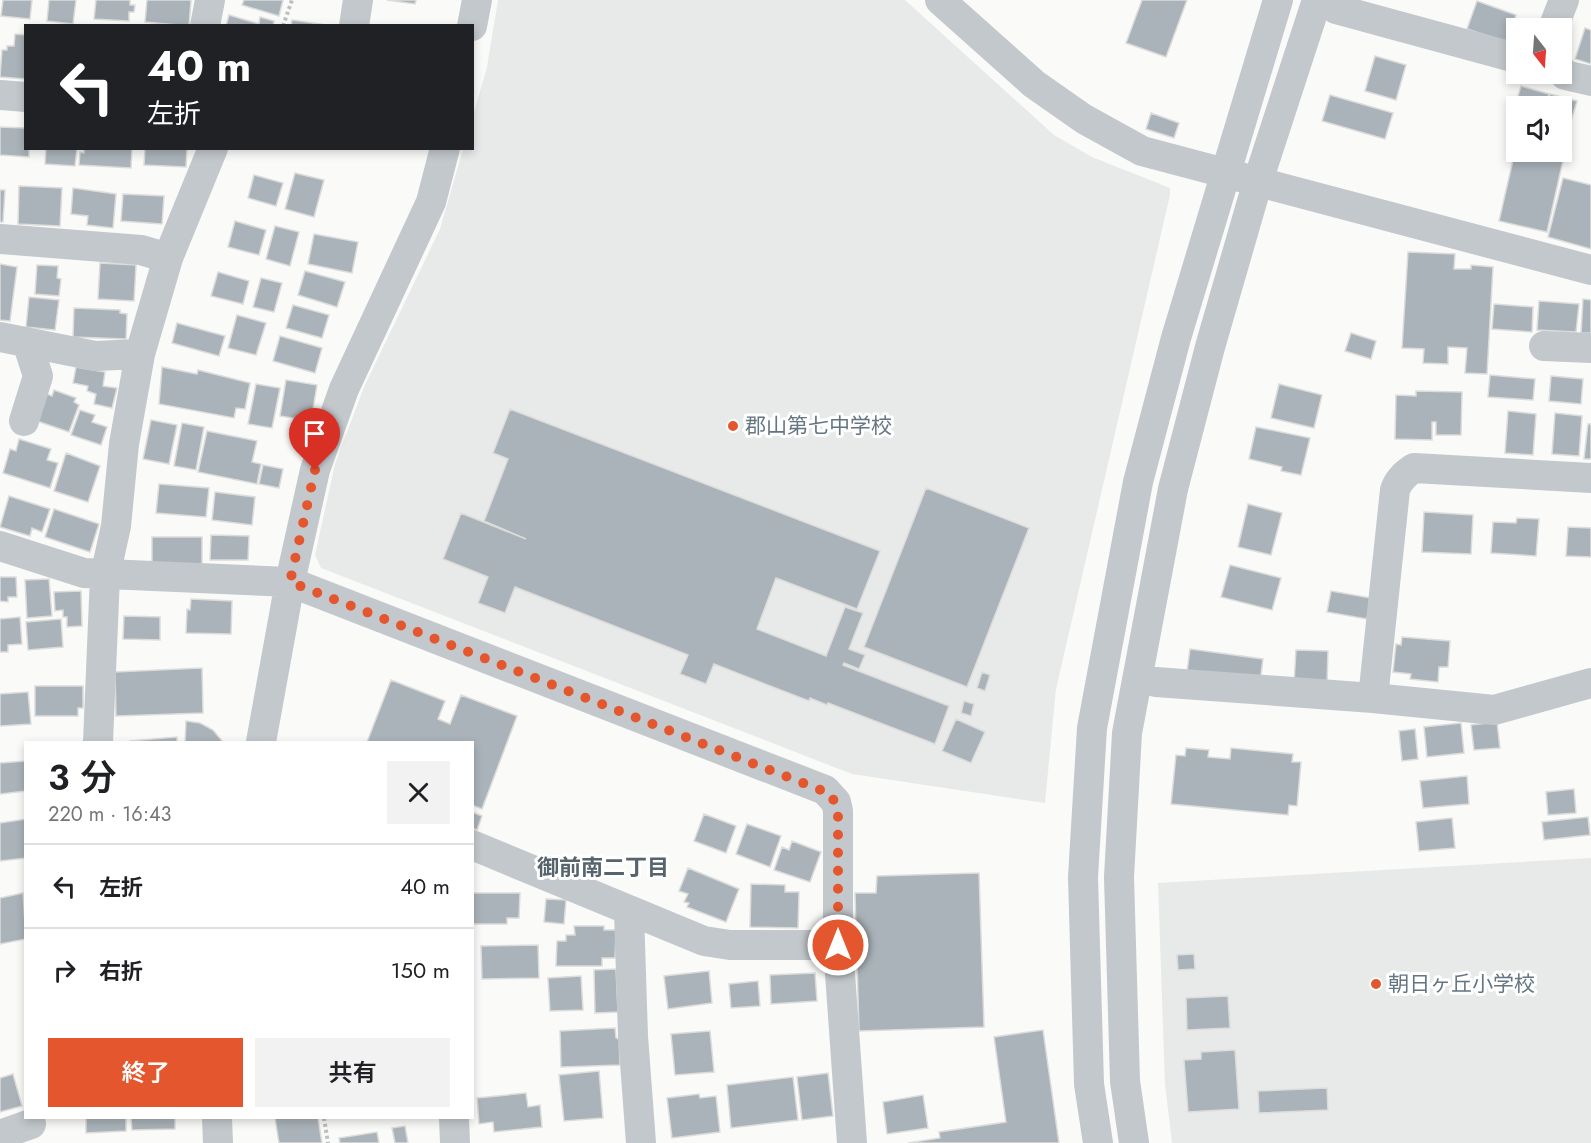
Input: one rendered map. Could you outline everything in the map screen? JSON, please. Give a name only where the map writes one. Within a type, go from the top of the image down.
[{"type":"street","points":[[205,24],[210,0]]},
{"type":"street","points":[[354,24],[358,0]]},
{"type":"street","points":[[472,24],[477,0]]},
{"type":"street","points":[[940,0],[1034,84],[1084,119],[1142,151],[1591,270]]},
{"type":"street","points":[[1098,1143],[1089,1084],[1083,877],[1092,728],[1138,482],[1176,338],[1224,172],[1278,0]]},
{"type":"street","points":[[1557,18],[1564,0]]},
{"type":"street","points":[[1134,1143],[1125,1081],[1119,877],[1127,733],[1173,489],[1258,182],[1326,4],[1506,55]]},
{"type":"street","points":[[1572,77],[1591,81]]},
{"type":"street","points":[[0,95],[24,97]]},
{"type":"street","points":[[98,741],[105,576],[116,526],[124,444],[140,354],[168,258],[212,150]]},
{"type":"street","points":[[261,741],[290,582],[315,470],[340,399],[431,202],[445,150]]},
{"type":"street","points":[[0,239],[141,250],[168,258]]},
{"type":"street","points":[[14,339],[95,356],[140,354]]},
{"type":"street","points":[[14,339],[38,376],[24,421]]},
{"type":"street","points":[[1544,346],[1591,348]]},
{"type":"street","points":[[1373,698],[1397,484],[1414,468],[1591,478]]},
{"type":"street","points":[[0,546],[84,573],[105,576],[290,582],[825,789],[836,802],[838,811],[838,945],[852,1143]]},
{"type":"street","points":[[1156,682],[1373,698],[1494,710],[1591,683]]},
{"type":"street","points":[[474,846],[629,912],[717,944],[838,945]]},
{"type":"street","points":[[629,912],[633,1036],[641,1143]]},
{"type":"street","points":[[217,1119],[218,1143]]},
{"type":"street","points":[[453,1119],[455,1143]]},
{"type":"street","points":[[0,1135],[30,1128]]},
{"type":"path","points":[[284,24],[292,0]]},
{"type":"path","points":[[324,1119],[328,1143]]},
{"type":"shaded area","name":"郡山第七中学校","points":[[498,0],[905,0],[1054,135],[1092,157],[1170,188],[1056,689],[1045,803],[852,774],[321,568],[315,555],[335,464],[364,387],[440,229],[463,150],[474,150],[474,112],[487,67]]},
{"type":"shaded area","name":"朝日ヶ丘小学校","points":[[1591,858],[1591,1143],[1172,1143],[1165,1084],[1158,883]]},
{"type":"building","points":[[3,0],[32,0],[30,19],[1,16]]},
{"type":"building","points":[[49,0],[76,0],[73,24],[47,21]]},
{"type":"building","points":[[96,0],[130,0],[130,5],[135,5],[134,12],[129,12],[129,21],[94,19]]},
{"type":"building","points":[[147,0],[191,0],[189,24],[145,22]]},
{"type":"building","points":[[244,0],[283,0],[279,16],[242,5]]},
{"type":"building","points":[[387,0],[416,0],[415,4]]},
{"type":"building","points":[[1142,0],[1187,0],[1166,57],[1126,43]]},
{"type":"building","points":[[1477,1],[1516,15],[1515,18],[1506,18],[1506,42],[1467,29]]},
{"type":"building","points":[[229,15],[259,24],[227,24]]},
{"type":"building","points":[[260,17],[274,21],[273,24],[259,24]]},
{"type":"building","points":[[292,20],[319,24],[291,24]]},
{"type":"building","points":[[1585,28],[1591,30],[1591,64],[1575,59]]},
{"type":"building","points":[[15,34],[24,35],[24,79],[0,77],[2,50],[7,50],[7,46],[14,46]]},
{"type":"building","points":[[1375,56],[1406,65],[1396,100],[1365,91]]},
{"type":"building","points":[[1521,86],[1549,94],[1548,96],[1518,96]]},
{"type":"building","points":[[1330,95],[1393,113],[1385,139],[1322,121]]},
{"type":"building","points":[[1572,100],[1577,101],[1572,118]]},
{"type":"building","points":[[1151,113],[1179,123],[1174,138],[1146,129]]},
{"type":"building","points":[[0,127],[24,128],[24,150],[29,150],[29,157],[0,155]]},
{"type":"building","points":[[46,150],[77,150],[75,166],[45,164]]},
{"type":"building","points":[[84,150],[132,150],[131,168],[79,165],[80,152],[84,153]]},
{"type":"building","points":[[145,150],[187,150],[186,167],[144,165]]},
{"type":"building","points":[[1513,162],[1563,162],[1547,232],[1499,221]]},
{"type":"building","points":[[295,173],[324,180],[314,217],[285,209]]},
{"type":"building","points":[[254,175],[283,183],[276,206],[248,198]]},
{"type":"building","points":[[1563,178],[1591,185],[1591,249],[1548,237]]},
{"type":"building","points":[[19,186],[62,188],[60,226],[18,224]]},
{"type":"building","points":[[73,188],[116,194],[113,228],[87,225],[88,216],[71,214]]},
{"type":"building","points":[[0,190],[5,190],[3,222],[0,222]]},
{"type":"building","points":[[123,194],[164,196],[162,224],[121,221]]},
{"type":"building","points":[[235,221],[266,230],[259,255],[228,247]]},
{"type":"building","points":[[275,226],[299,232],[290,266],[266,259]]},
{"type":"building","points":[[314,234],[358,242],[352,273],[308,264]]},
{"type":"building","points":[[1408,252],[1455,254],[1454,269],[1471,269],[1471,265],[1493,267],[1487,374],[1465,373],[1467,348],[1448,347],[1448,364],[1423,363],[1424,349],[1402,348]]},
{"type":"building","points":[[100,263],[136,265],[134,301],[98,299]]},
{"type":"building","points":[[0,264],[17,267],[10,321],[0,320]]},
{"type":"building","points":[[37,265],[58,266],[57,278],[61,279],[59,296],[35,294]]},
{"type":"building","points":[[305,271],[345,282],[337,307],[298,295]]},
{"type":"building","points":[[218,272],[249,281],[243,304],[211,296]]},
{"type":"building","points":[[261,278],[282,283],[274,312],[253,307]]},
{"type":"building","points":[[29,297],[59,300],[55,330],[26,327]]},
{"type":"building","points":[[1583,299],[1591,300],[1591,333],[1581,333]]},
{"type":"building","points":[[1539,301],[1579,304],[1576,332],[1537,330]]},
{"type":"building","points":[[1494,304],[1533,307],[1532,332],[1492,329]]},
{"type":"building","points":[[293,305],[329,315],[322,338],[286,328]]},
{"type":"building","points":[[74,308],[120,310],[120,313],[127,314],[126,339],[73,337]]},
{"type":"building","points":[[237,315],[266,323],[256,355],[228,348]]},
{"type":"building","points":[[177,323],[225,336],[219,356],[172,343]]},
{"type":"building","points":[[1351,333],[1376,341],[1371,359],[1345,351]]},
{"type":"building","points":[[280,336],[322,348],[315,373],[273,361]]},
{"type":"building","points":[[76,367],[105,372],[103,386],[117,388],[112,408],[94,404],[96,394],[87,391],[88,386],[73,383]]},
{"type":"building","points":[[162,367],[197,374],[198,370],[250,383],[245,409],[236,408],[234,418],[159,404]]},
{"type":"building","points":[[1490,375],[1535,379],[1533,400],[1488,397]]},
{"type":"building","points":[[1551,376],[1583,379],[1581,404],[1549,401]]},
{"type":"building","points":[[286,380],[317,385],[311,421],[280,416]]},
{"type":"building","points":[[256,384],[280,388],[272,428],[248,424]]},
{"type":"building","points":[[1279,384],[1322,395],[1314,428],[1271,418]]},
{"type":"building","points":[[54,390],[76,398],[74,402],[79,405],[69,432],[37,421],[47,394],[52,396]]},
{"type":"building","points":[[1416,391],[1462,392],[1461,435],[1436,435],[1436,422],[1432,422],[1432,440],[1395,439],[1396,395],[1416,396]]},
{"type":"building","points":[[510,409],[880,551],[857,609],[776,578],[757,629],[826,656],[845,607],[863,613],[849,649],[865,655],[859,669],[844,663],[843,665],[949,706],[935,744],[828,703],[827,705],[810,698],[809,701],[714,664],[706,684],[680,674],[688,655],[515,587],[505,613],[478,603],[488,577],[443,559],[461,513],[526,539],[484,521],[508,459],[493,453]]},
{"type":"building","points":[[80,410],[95,415],[92,422],[107,427],[101,445],[71,435]]},
{"type":"building","points":[[1508,411],[1536,414],[1533,455],[1505,453]]},
{"type":"building","points":[[1555,413],[1582,416],[1579,456],[1552,454]]},
{"type":"building","points":[[151,420],[177,425],[169,464],[143,459]]},
{"type":"building","points":[[182,423],[204,427],[196,470],[174,466]]},
{"type":"building","points":[[1588,424],[1591,424],[1591,459],[1584,459]]},
{"type":"building","points":[[1256,427],[1310,438],[1301,475],[1281,471],[1282,467],[1249,459]]},
{"type":"building","points":[[207,431],[257,441],[252,462],[261,464],[257,484],[198,472]]},
{"type":"building","points":[[19,439],[51,449],[47,460],[58,463],[50,488],[3,473],[10,449],[16,451]]},
{"type":"building","points":[[66,453],[100,466],[88,502],[54,491]]},
{"type":"building","points":[[263,465],[283,469],[279,488],[259,484]]},
{"type":"building","points":[[159,484],[209,488],[206,517],[156,513]]},
{"type":"building","points":[[926,488],[1029,528],[967,687],[864,647]]},
{"type":"building","points":[[215,492],[255,497],[252,525],[212,520]]},
{"type":"building","points":[[9,496],[50,509],[42,532],[32,528],[30,536],[0,527]]},
{"type":"building","points":[[1248,504],[1282,513],[1271,555],[1238,547]]},
{"type":"building","points":[[54,509],[99,524],[90,552],[45,537]]},
{"type":"building","points":[[1424,512],[1473,515],[1471,554],[1422,552]]},
{"type":"building","points":[[1517,518],[1539,519],[1536,556],[1491,553],[1493,522],[1516,523]]},
{"type":"building","points":[[1568,527],[1591,528],[1591,557],[1566,556]]},
{"type":"building","points":[[211,535],[249,536],[248,560],[210,560]]},
{"type":"building","points":[[152,537],[202,537],[202,565],[152,565]]},
{"type":"building","points":[[1230,565],[1281,578],[1272,610],[1221,597]]},
{"type":"building","points":[[0,577],[16,577],[17,597],[8,597],[8,602],[0,601]]},
{"type":"building","points":[[49,579],[52,616],[27,618],[25,580]]},
{"type":"building","points":[[81,591],[82,626],[67,627],[67,617],[63,617],[63,610],[55,611],[54,592]]},
{"type":"building","points":[[1331,591],[1371,598],[1367,619],[1327,612]]},
{"type":"building","points":[[191,599],[232,601],[231,634],[186,633],[187,609],[190,610]]},
{"type":"building","points":[[124,616],[160,617],[160,640],[123,639]]},
{"type":"building","points":[[20,617],[22,644],[8,645],[8,652],[0,652],[0,619]]},
{"type":"building","points":[[61,619],[63,647],[28,650],[26,622]]},
{"type":"building","points":[[1402,637],[1450,641],[1448,667],[1439,667],[1438,682],[1410,679],[1411,674],[1393,672],[1396,644],[1401,645]]},
{"type":"building","points":[[1190,649],[1263,659],[1260,682],[1187,672]]},
{"type":"building","points":[[1296,650],[1328,651],[1327,685],[1294,683]]},
{"type":"building","points":[[202,668],[203,713],[116,716],[115,672]]},
{"type":"building","points":[[982,672],[990,675],[985,691],[977,688]]},
{"type":"building","points":[[391,680],[445,701],[438,719],[450,724],[461,695],[517,716],[482,809],[474,806],[474,741],[367,741]]},
{"type":"building","points":[[35,686],[83,686],[83,708],[78,708],[78,716],[35,716]]},
{"type":"building","points":[[28,692],[31,724],[0,726],[0,694]]},
{"type":"building","points":[[964,701],[974,704],[971,716],[961,713]]},
{"type":"building","points":[[956,719],[985,732],[971,763],[942,751]]},
{"type":"building","points":[[186,721],[200,723],[213,730],[222,741],[185,741]]},
{"type":"building","points":[[1497,722],[1500,748],[1474,750],[1471,725]]},
{"type":"building","points":[[1461,723],[1464,753],[1427,757],[1424,727]]},
{"type":"building","points":[[1415,729],[1418,759],[1402,761],[1399,731]]},
{"type":"building","points":[[177,737],[177,741],[130,741]]},
{"type":"building","points":[[1186,748],[1209,750],[1208,757],[1230,759],[1231,748],[1293,754],[1292,762],[1301,762],[1297,806],[1289,805],[1288,815],[1171,804],[1176,755],[1185,756]]},
{"type":"building","points":[[24,761],[24,791],[0,794],[0,763]]},
{"type":"building","points":[[1467,776],[1469,804],[1423,808],[1420,781]]},
{"type":"building","points":[[1574,789],[1576,813],[1548,815],[1546,792]]},
{"type":"building","points":[[474,813],[482,816],[477,830],[474,829]]},
{"type":"building","points":[[704,814],[736,826],[726,853],[694,841]]},
{"type":"building","points":[[1588,817],[1590,835],[1544,840],[1542,822]]},
{"type":"building","points":[[1452,818],[1455,848],[1419,851],[1416,822]]},
{"type":"building","points":[[24,819],[24,858],[0,861],[0,823]]},
{"type":"building","points":[[747,824],[781,836],[770,867],[736,854]]},
{"type":"building","points":[[792,841],[821,852],[810,882],[774,870],[782,847],[789,850]]},
{"type":"building","points":[[688,868],[739,889],[726,922],[687,907],[689,903],[684,902],[688,894],[679,891]]},
{"type":"building","points":[[979,873],[984,1027],[859,1031],[855,893],[876,893],[877,876]]},
{"type":"building","points":[[751,884],[785,885],[785,892],[799,892],[798,928],[750,927]]},
{"type":"building","points":[[23,893],[24,939],[0,944],[0,898]]},
{"type":"building","points":[[474,893],[520,893],[519,918],[507,918],[507,924],[474,924]]},
{"type":"building","points":[[546,899],[566,900],[564,924],[544,922]]},
{"type":"building","points":[[574,926],[604,926],[604,930],[616,930],[615,958],[602,958],[602,966],[556,966],[557,941],[566,941],[566,935],[575,935]]},
{"type":"building","points":[[538,945],[539,978],[482,979],[481,946]]},
{"type":"building","points":[[1194,954],[1195,969],[1178,970],[1177,955]]},
{"type":"building","points":[[616,969],[618,1012],[595,1013],[594,970]]},
{"type":"building","points":[[709,971],[712,1003],[668,1009],[664,976]]},
{"type":"building","points":[[815,973],[817,1001],[771,1004],[770,975]]},
{"type":"building","points":[[581,976],[583,1010],[550,1011],[548,978]]},
{"type":"building","points":[[758,981],[760,1006],[731,1008],[729,984]]},
{"type":"building","points":[[1228,996],[1230,1028],[1187,1030],[1186,998]]},
{"type":"building","points":[[615,1028],[616,1038],[619,1039],[620,1065],[561,1067],[560,1031]]},
{"type":"building","points":[[1043,1030],[1059,1143],[908,1143],[940,1138],[939,1132],[1006,1122],[994,1037]]},
{"type":"building","points":[[710,1031],[714,1072],[675,1075],[671,1034]]},
{"type":"building","points":[[1235,1050],[1239,1109],[1188,1112],[1184,1060],[1201,1059],[1201,1052]]},
{"type":"building","points":[[599,1071],[603,1118],[564,1121],[559,1075]]},
{"type":"building","points":[[828,1073],[833,1116],[802,1120],[797,1077]]},
{"type":"building","points":[[13,1074],[22,1106],[0,1112],[0,1078]]},
{"type":"building","points":[[793,1077],[798,1120],[731,1128],[727,1085]]},
{"type":"building","points":[[1327,1088],[1328,1110],[1259,1113],[1258,1091]]},
{"type":"building","points":[[526,1093],[528,1107],[540,1105],[542,1127],[494,1132],[493,1122],[479,1124],[477,1098]]},
{"type":"building","points":[[699,1094],[700,1098],[716,1096],[720,1132],[672,1138],[667,1098]]},
{"type":"building","points":[[923,1095],[928,1128],[887,1134],[883,1102]]},
{"type":"building","points":[[86,1119],[126,1119],[126,1131],[86,1133]]},
{"type":"building","points":[[131,1119],[175,1119],[175,1129],[132,1130]]},
{"type":"building","points":[[275,1119],[318,1119],[322,1143],[279,1143]]},
{"type":"building","points":[[405,1126],[408,1143],[395,1143],[392,1128]]},
{"type":"building","points":[[377,1132],[379,1143],[340,1143],[339,1138]]},
{"type":"place","name":"郡山第七中学校","points":[[733,426]]},
{"type":"place","name":"朝日ヶ丘小学校","points":[[1376,984]]},
{"type":"district","name":"御前南二丁目","points":[[603,867]]},
{"type":"route","points":[[315,470],[290,582],[825,789],[831,794],[838,811],[838,945]]}]
